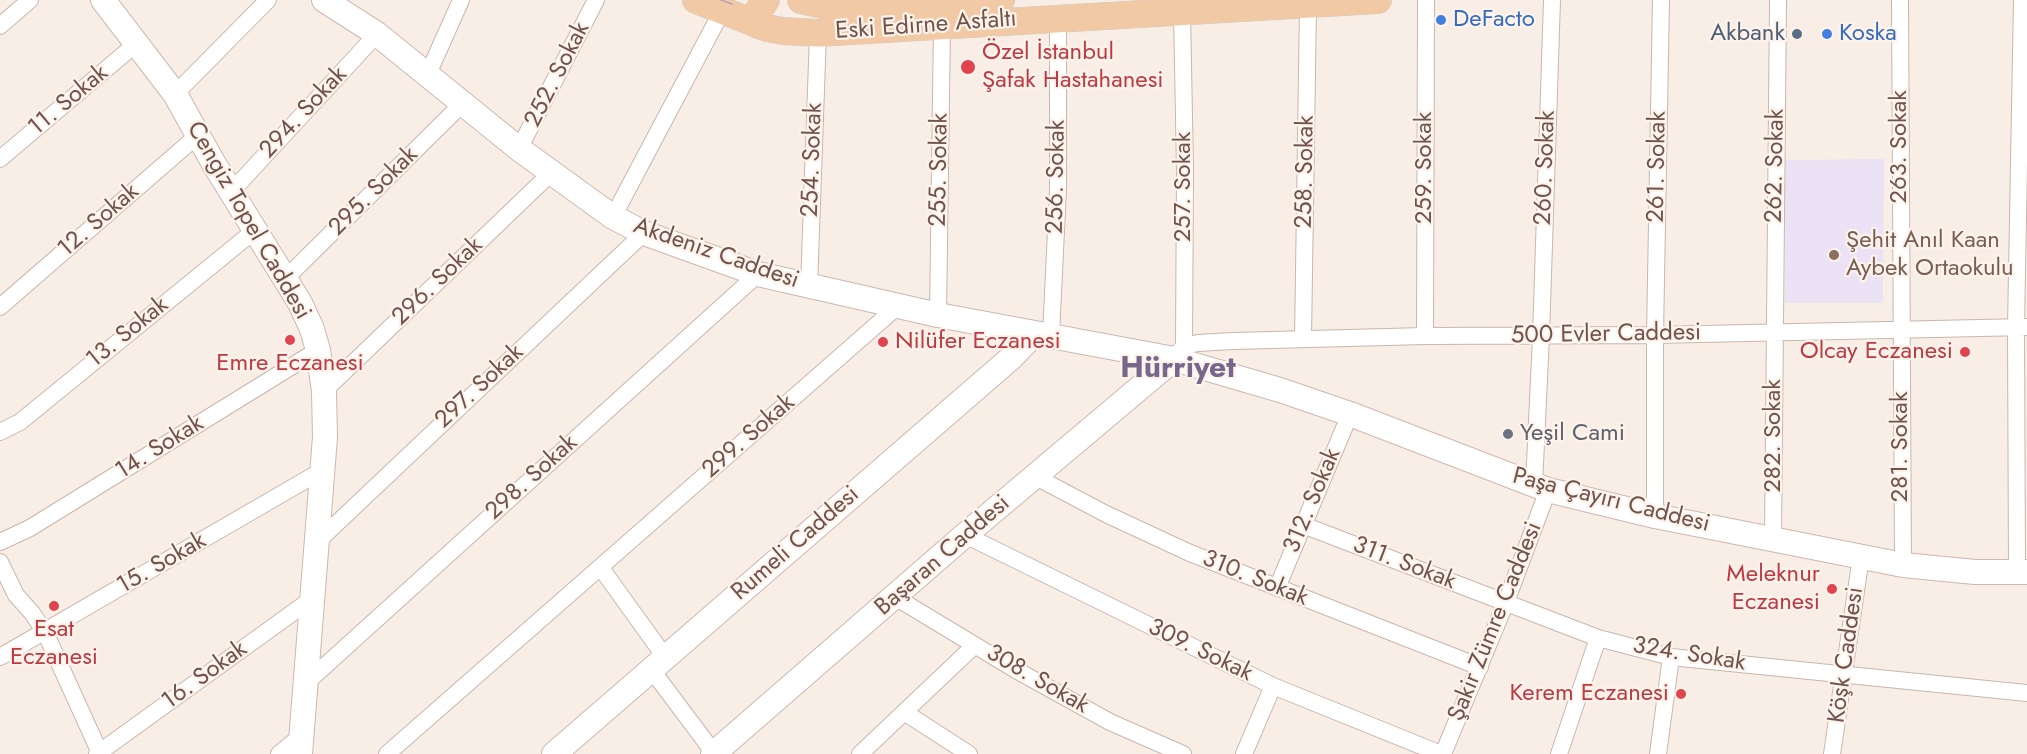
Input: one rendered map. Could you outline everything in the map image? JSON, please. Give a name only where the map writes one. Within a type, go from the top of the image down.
[{"type":"main road","name":"Eski Edirne Asfaltı","points":[[696,0],[722,11],[762,12],[783,31],[818,33],[1058,18],[1178,6],[1308,5],[1378,0]]},
{"type":"main road","name":"Eski Edirne Asfaltı","points":[[801,0],[827,6],[846,7],[1001,0]]},
{"type":"street","points":[[0,26],[30,0]]},
{"type":"street","name":"Cengiz Topel Caddesi","points":[[103,0],[174,94],[254,231],[300,303],[312,329],[318,350],[324,391],[325,437],[301,745]]},
{"type":"street","points":[[174,94],[268,0]]},
{"type":"street","name":"Akdeniz Caddesi","points":[[324,0],[377,34],[551,173],[613,217],[644,233],[758,274],[809,287],[1043,335],[1179,352]]},
{"type":"street","points":[[428,74],[461,0]]},
{"type":"street","name":"252. Sokak","points":[[519,149],[596,0]]},
{"type":"street","name":"259. Sokak","points":[[1425,336],[1426,0]]},
{"type":"street","name":"260. Sokak","points":[[1541,488],[1541,336],[1552,0]]},
{"type":"street","name":"261. Sokak","points":[[1654,516],[1661,0]]},
{"type":"street","name":"262. Sokak","points":[[1775,332],[1778,0]]},
{"type":"street","name":"263. Sokak","points":[[1900,0],[1901,330]]},
{"type":"street","points":[[2022,0],[2022,572]]},
{"type":"street","name":"258. Sokak","points":[[1303,339],[1308,5]]},
{"type":"street","name":"257. Sokak","points":[[1178,6],[1185,170],[1179,352]]},
{"type":"street","points":[[613,217],[722,11]]},
{"type":"street","name":"256. Sokak","points":[[1043,335],[1058,188],[1058,18]]},
{"type":"street","name":"255. Sokak","points":[[938,315],[942,25]]},
{"type":"street","name":"254. Sokak","points":[[809,287],[818,33]]},
{"type":"street","name":"294. Sokak","points":[[231,192],[377,34]]},
{"type":"street","name":"11. Sokak","points":[[0,159],[137,43]]},
{"type":"street","name":"295. Sokak","points":[[284,280],[463,103]]},
{"type":"street","name":"12. Sokak","points":[[0,307],[197,136]]},
{"type":"street","name":"296. Sokak","points":[[324,391],[551,173]]},
{"type":"street","name":"13. Sokak","points":[[0,432],[20,422],[254,231]]},
{"type":"street","name":"297. Sokak","points":[[317,542],[644,233]]},
{"type":"street","name":"298. Sokak","points":[[306,682],[758,274]]},
{"type":"street","name":"299. Sokak","points":[[387,754],[898,306]]},
{"type":"street","name":"500 Evler Caddesi","points":[[1179,352],[1198,343],[1233,340],[2022,327]]},
{"type":"street","name":"281. Sokak","points":[[1901,330],[1902,565]]},
{"type":"street","name":"282. Sokak","points":[[1773,539],[1775,332]]},
{"type":"street","name":"Rumeli Caddesi","points":[[554,754],[1002,366],[1043,335]]},
{"type":"street","name":"14. Sokak","points":[[0,542],[30,528],[318,350]]},
{"type":"street","name":"Paşa Çayırı Caddesi","points":[[1179,352],[1350,414],[1541,488],[1654,516],[1902,565],[1975,572],[2022,572]]},
{"type":"street","name":"Başaran Caddesi","points":[[713,754],[1179,352]]},
{"type":"street","name":"312. Sokak","points":[[1277,588],[1350,414]]},
{"type":"street","name":"15. Sokak","points":[[0,657],[45,633],[322,470]]},
{"type":"street","name":"310. Sokak","points":[[1036,477],[1106,514],[1190,553],[1480,667]]},
{"type":"street","name":"Şakir Zümre Caddesi","points":[[1442,754],[1506,602],[1541,488]]},
{"type":"street","name":"311. Sokak","points":[[1303,525],[1506,602]]},
{"type":"street","name":"309. Sokak","points":[[965,535],[1273,686],[1442,754]]},
{"type":"street","name":"Köşk Caddesi","points":[[1832,754],[1861,557]]},
{"type":"street","points":[[0,562],[16,595],[45,633],[99,753]]},
{"type":"street","points":[[601,568],[713,754]]},
{"type":"street","name":"308. Sokak","points":[[895,597],[1110,722],[1184,754]]},
{"type":"street","name":"16. Sokak","points":[[99,753],[313,598]]},
{"type":"street","name":"324. Sokak","points":[[1506,602],[1598,638],[1671,657],[2027,693]]},
{"type":"street","points":[[1560,754],[1598,638]]},
{"type":"street","points":[[860,754],[975,645]]},
{"type":"street","points":[[1658,754],[1671,657]]},
{"type":"street","points":[[1244,754],[1273,686]]},
{"type":"street","points":[[904,712],[969,754]]},
{"type":"street","points":[[279,754],[301,745]]},
{"type":"shaded area","name":"Şehit Anıl Kaan Aybek Ortaokulu","points":[[1884,159],[1883,303],[1785,303],[1785,160]]},
{"type":"tram line","points":[[721,0],[732,4]]},
{"type":"place","name":"DeFacto","points":[[1441,20]]},
{"type":"place","name":"Akbank","points":[[1797,34]]},
{"type":"place","name":"Koska","points":[[1827,34]]},
{"type":"place","name":"Özel İstanbul Şafak Hastahanesi","points":[[968,67]]},
{"type":"place","name":"Şehit Anıl Kaan Aybek Ortaokulu","points":[[1834,255]]},
{"type":"place","name":"Emre Eczanesi","points":[[290,340]]},
{"type":"place","name":"Nilüfer Eczanesi","points":[[883,342]]},
{"type":"place","name":"Olcay Eczanesi","points":[[1965,352]]},
{"type":"place","name":"Yeşil Cami","points":[[1508,434]]},
{"type":"place","name":"Meleknur Eczanesi","points":[[1832,589]]},
{"type":"place","name":"Esat Eczanesi","points":[[54,606]]},
{"type":"place","name":"Kerem Eczanesi","points":[[1681,694]]},
{"type":"district","name":"Hürriyet","points":[[1178,370]]}]
